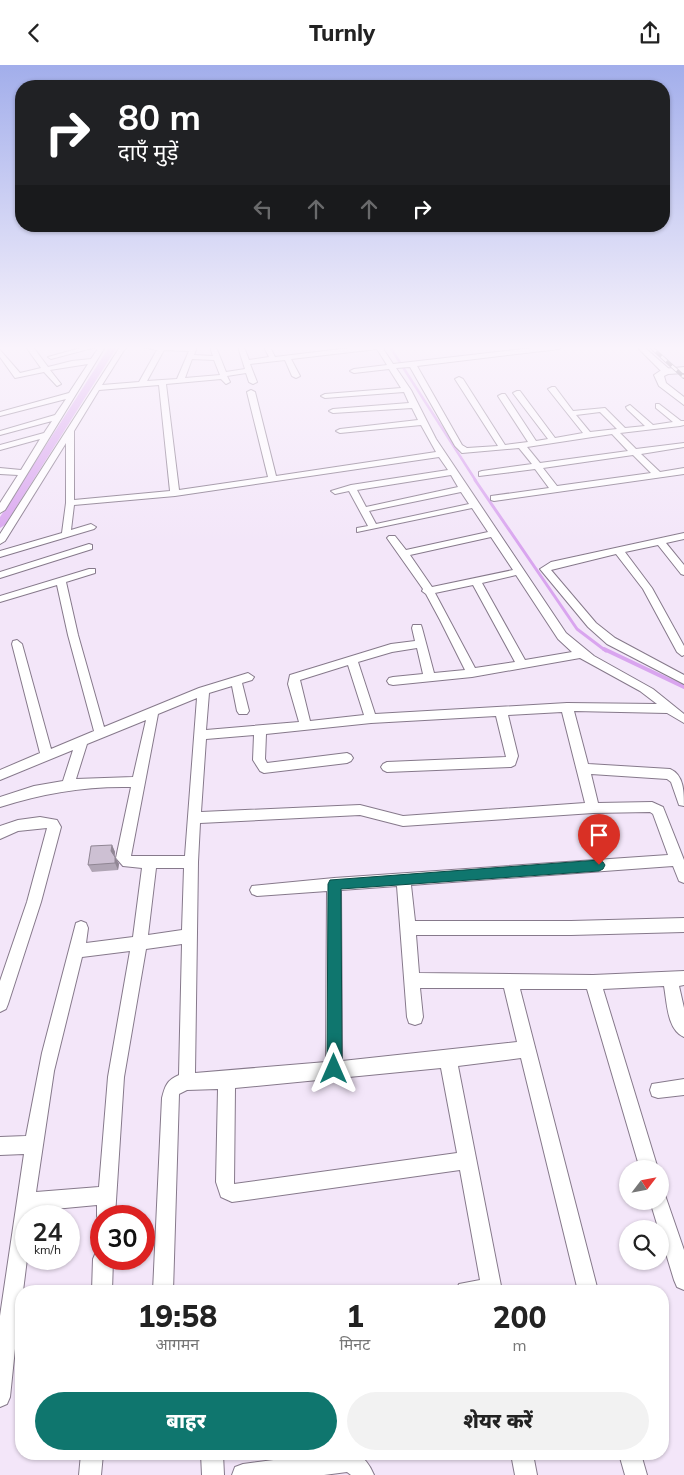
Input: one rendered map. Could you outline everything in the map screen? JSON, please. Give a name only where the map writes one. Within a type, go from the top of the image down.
[{"type":"street","points":[[0,509],[61,413]]},
{"type":"street","points":[[0,541],[81,413]]},
{"type":"street","points":[[166,413],[175,493]]},
{"type":"street","points":[[257,413],[273,480]]},
{"type":"street","points":[[418,413],[463,489],[562,636],[581,654],[642,686],[659,699],[668,709],[684,719]]},
{"type":"street","points":[[436,413],[461,448],[470,452],[682,423]]},
{"type":"street","points":[[481,413],[503,448]]},
{"type":"street","points":[[513,413],[534,444]]},
{"type":"street","points":[[532,413],[553,440]]},
{"type":"street","points":[[571,413],[588,435]]},
{"type":"street","points":[[604,413],[636,453],[658,475]]},
{"type":"street","points":[[636,413],[651,427]]},
{"type":"street","points":[[668,413],[682,423]]},
{"type":"street","points":[[0,433],[58,417]]},
{"type":"street","points":[[340,431],[423,422]]},
{"type":"street","points":[[66,535],[70,503],[70,429]]},
{"type":"street","points":[[0,448],[46,435]]},
{"type":"street","points":[[522,445],[555,489]]},
{"type":"street","points":[[482,474],[684,445]]},
{"type":"street","points":[[70,503],[175,493],[442,454]]},
{"type":"street","points":[[0,471],[23,473]]},
{"type":"street","points":[[494,497],[684,471]]},
{"type":"street","points":[[336,491],[453,472]]},
{"type":"street","points":[[350,488],[373,527]]},
{"type":"street","points":[[363,510],[463,489]]},
{"type":"street","points":[[360,531],[474,505]]},
{"type":"street","points":[[0,554],[91,527]]},
{"type":"street","points":[[404,553],[493,534]]},
{"type":"street","points":[[684,536],[551,565],[545,569],[592,625],[611,641],[684,679]]},
{"type":"street","points":[[392,538],[404,553],[446,619],[472,673]]},
{"type":"street","points":[[660,541],[684,572]]},
{"type":"street","points":[[0,575],[89,547]]},
{"type":"street","points":[[619,551],[647,588],[682,652]]},
{"type":"street","points":[[0,599],[92,571]]},
{"type":"street","points":[[427,591],[518,572]]},
{"type":"street","points":[[61,580],[73,635],[100,733]]},
{"type":"street","points":[[476,581],[522,664]]},
{"type":"street","points":[[417,629],[429,677]]},
{"type":"street","points":[[17,644],[47,755]]},
{"type":"street","points":[[306,726],[294,678],[391,648],[420,644]]},
{"type":"street","points":[[393,681],[472,673],[581,654]]},
{"type":"street","points":[[352,659],[371,719]]},
{"type":"street","points":[[0,775],[203,691],[242,679],[243,711]]},
{"type":"street","points":[[187,1082],[190,862],[203,691]]},
{"type":"street","points":[[200,735],[371,719],[567,707],[668,709]]},
{"type":"street","points":[[567,707],[593,808]]},
{"type":"street","points":[[387,767],[511,761],[512,756],[502,711]]},
{"type":"street","points":[[153,712],[123,858],[128,862],[190,862]]},
{"type":"street","points":[[260,730],[259,760],[264,768],[347,758]]},
{"type":"street","points":[[68,785],[82,741]]},
{"type":"street","points":[[582,769],[670,774],[676,779],[684,801]]},
{"type":"street","points":[[0,802],[34,791],[68,785],[100,781],[139,781]]},
{"type":"street","points":[[194,818],[360,810],[404,821],[593,808],[656,808],[684,877]]},
{"type":"street","points":[[0,833],[20,825],[50,823],[54,827],[34,902],[5,975],[0,1004]]},
{"type":"street","points":[[257,890],[676,860]]},
{"type":"street","points":[[107,1205],[116,1077],[139,944],[150,863]]},
{"type":"street","points":[[404,880],[414,1017]]},
{"type":"street","points":[[334,884],[334,1069]]},
{"type":"street","points":[[408,928],[571,928],[684,925]]},
{"type":"street","points":[[0,1397],[6,1301],[18,1248],[52,1045],[77,951],[81,927]]},
{"type":"street","points":[[77,951],[190,936]]},
{"type":"street","points":[[411,980],[593,982],[677,978],[679,1022],[684,1029]]},
{"type":"street","points":[[510,981],[586,1285]]},
{"type":"street","points":[[593,982],[646,1160]]},
{"type":"street","points":[[163,1285],[170,1098],[175,1086],[187,1082],[228,1080],[448,1059],[526,1049]]},
{"type":"street","points":[[448,1059],[491,1285]]},
{"type":"street","points":[[228,1080],[225,1182],[227,1191],[232,1193],[468,1160]]},
{"type":"street","points":[[658,1090],[684,1087]]},
{"type":"street","points":[[0,1146],[34,1145]]},
{"type":"street","points":[[26,1202],[107,1195]]},
{"type":"street","points":[[662,1210],[684,1280]]},
{"type":"street","points":[[102,1285],[103,1270]]},
{"type":"street","points":[[90,1475],[91,1460]]},
{"type":"street","points":[[212,1460],[212,1475]]},
{"type":"street","points":[[523,1460],[526,1475]]},
{"type":"street","points":[[632,1460],[636,1475]]},
{"type":"street","points":[[243,1475],[347,1461],[354,1463],[360,1468],[363,1475]]},
{"type":"building","points":[[112,845],[111,851],[115,857],[115,863],[88,865],[91,846]]},
{"type":"waterway","points":[[0,525],[71,413]]},
{"type":"waterway","points":[[432,413],[476,481]]},
{"type":"waterway","points":[[475,480],[577,629],[606,651]]},
{"type":"waterway","points":[[604,649],[684,687]]},
{"type":"route","points":[[334,1069],[334,884],[599,865]]}]
